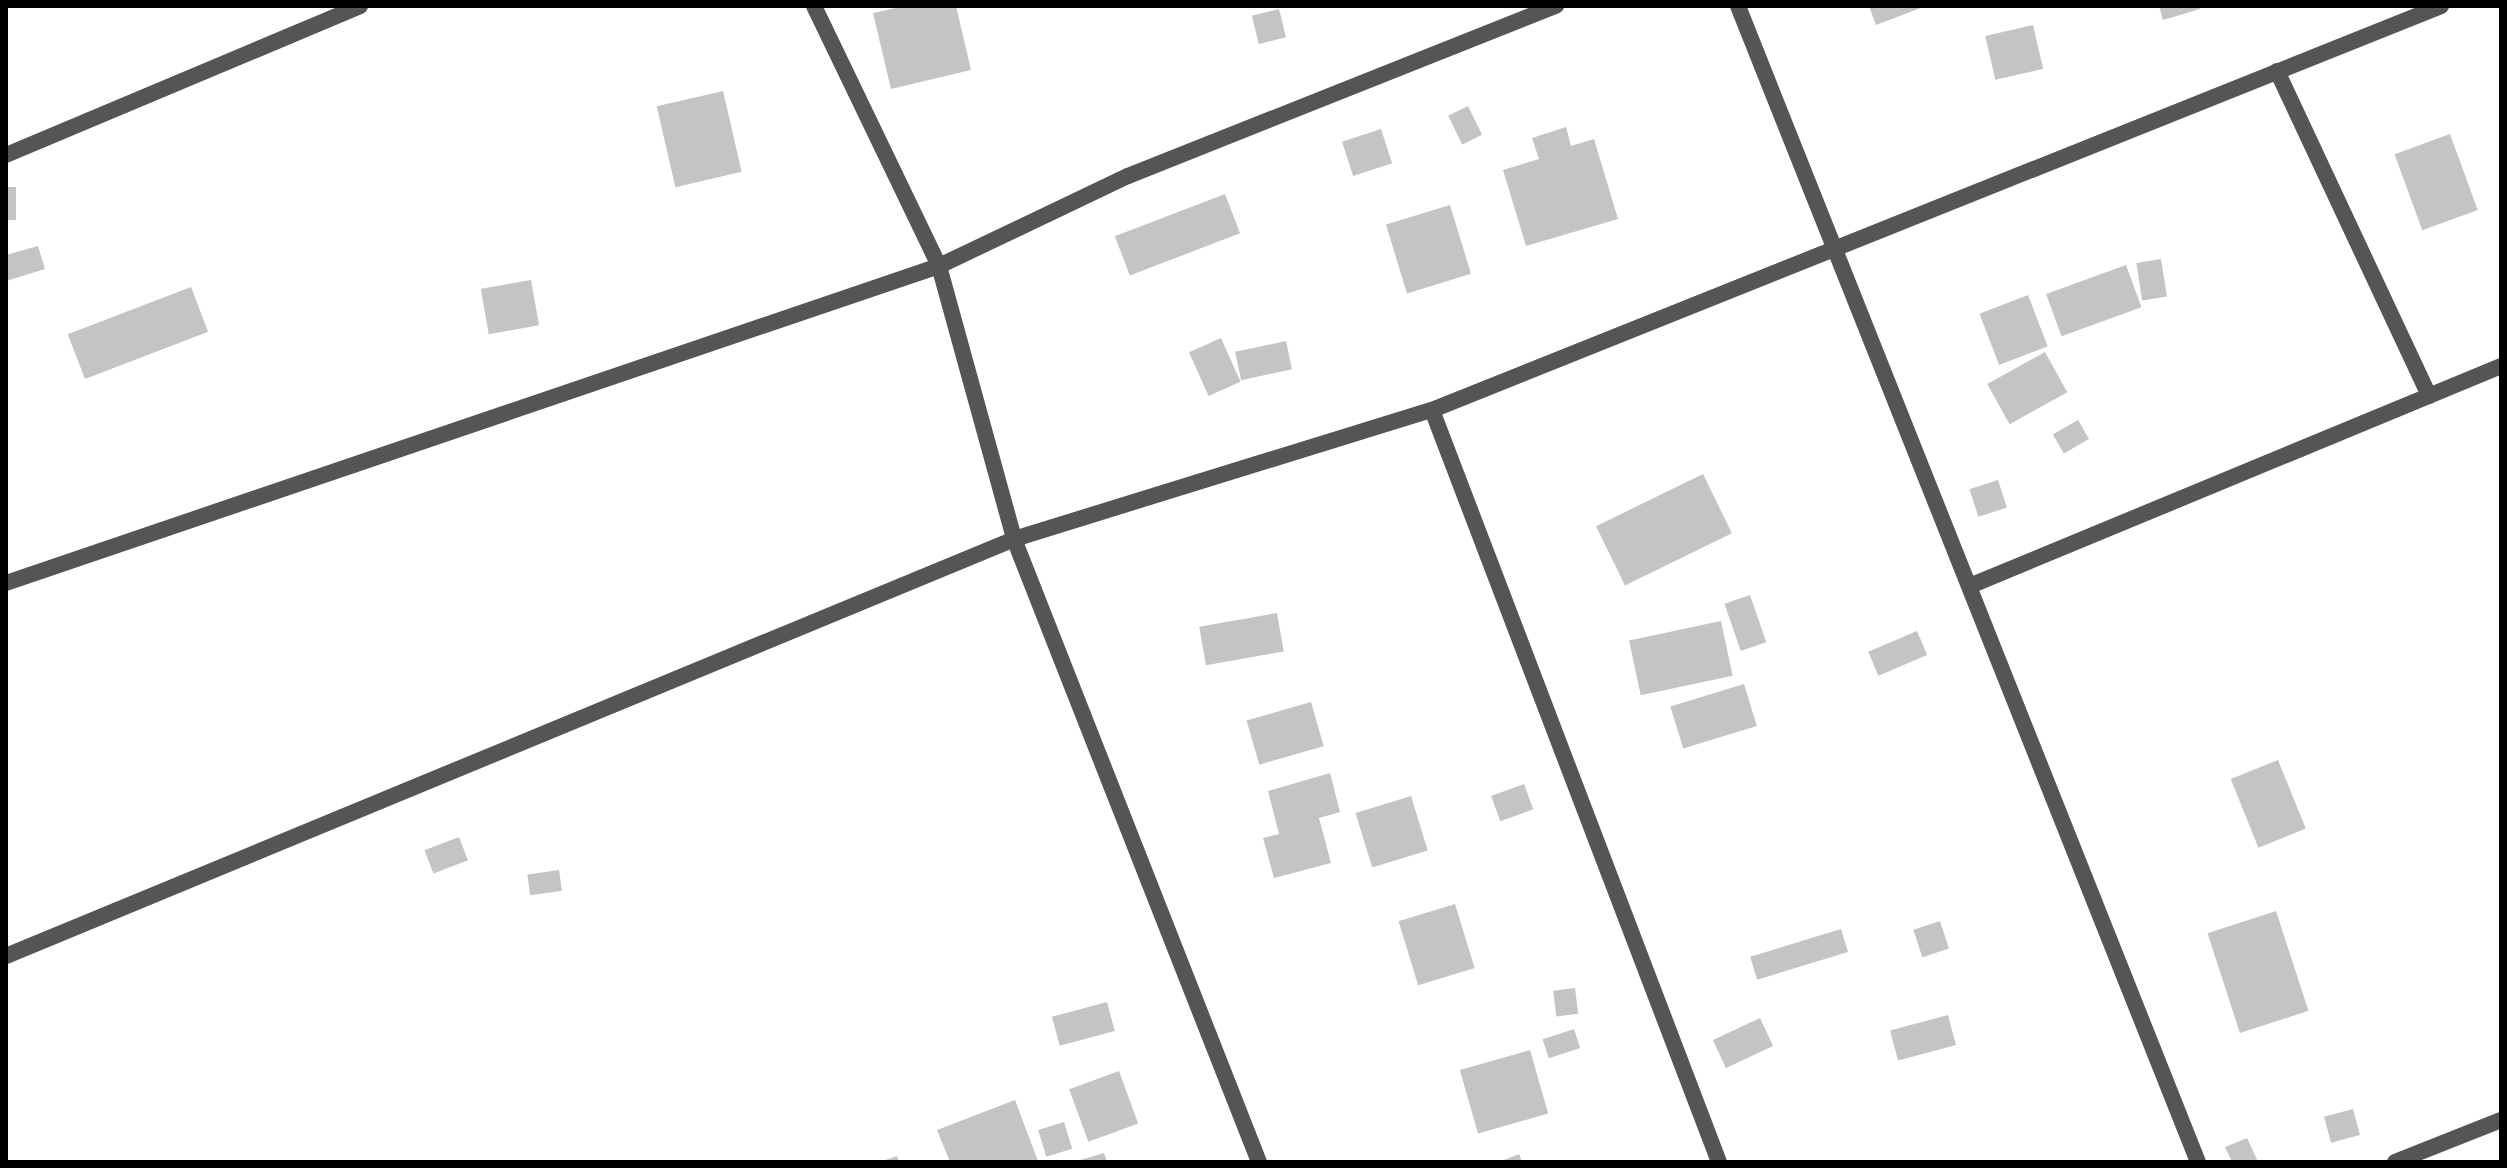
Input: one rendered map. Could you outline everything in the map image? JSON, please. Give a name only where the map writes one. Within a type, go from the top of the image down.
[{"type":"street","points":[[6,155],[360,6]]},
{"type":"street","points":[[814,6],[939,266],[1014,539],[1259,1162]]},
{"type":"street","points":[[6,583],[939,266],[1128,176],[1556,6]]},
{"type":"street","points":[[1738,6],[1972,585],[2198,1162]]},
{"type":"street","points":[[6,956],[1014,539],[1432,410],[1835,245],[2441,6]]},
{"type":"street","points":[[2277,71],[2429,396]]},
{"type":"street","points":[[1972,585],[2501,366]]},
{"type":"street","points":[[1432,410],[1719,1162]]},
{"type":"street","points":[[2395,1162],[2501,1120]]},
{"type":"building","points":[[905,6],[956,6],[971,70],[891,89],[873,13]]},
{"type":"building","points":[[1869,6],[1926,6],[1876,25]]},
{"type":"building","points":[[2159,6],[2199,6],[2200,9],[2163,20]]},
{"type":"building","points":[[1279,9],[1286,37],[1259,44],[1252,16]]},
{"type":"building","points":[[2033,25],[2043,69],[1995,80],[1985,36]]},
{"type":"building","points":[[723,91],[742,172],[675,187],[657,106]]},
{"type":"building","points":[[1468,106],[1482,135],[1462,144],[1448,116]]},
{"type":"building","points":[[1566,127],[1571,146],[1594,139],[1618,219],[1526,246],[1503,170],[1539,159],[1532,138]]},
{"type":"building","points":[[1381,129],[1392,163],[1353,176],[1342,142]]},
{"type":"building","points":[[2450,134],[2478,210],[2422,230],[2395,154]]},
{"type":"building","points":[[6,187],[16,187],[16,220],[6,220]]},
{"type":"building","points":[[1225,194],[1240,233],[1130,275],[1115,236]]},
{"type":"building","points":[[1450,205],[1471,274],[1407,293],[1386,225]]},
{"type":"building","points":[[38,246],[45,269],[6,281],[6,255]]},
{"type":"building","points":[[2161,259],[2167,297],[2142,300],[2136,263]]},
{"type":"building","points":[[2126,265],[2141,307],[2062,336],[2046,294]]},
{"type":"building","points":[[531,280],[539,325],[489,334],[481,289]]},
{"type":"building","points":[[191,287],[208,332],[85,379],[68,334]]},
{"type":"building","points":[[2028,295],[2048,346],[1999,365],[1979,314]]},
{"type":"building","points":[[1221,338],[1241,382],[1209,396],[1189,352]]},
{"type":"building","points":[[1286,341],[1292,369],[1241,380],[1235,352]]},
{"type":"building","points":[[2045,352],[2067,392],[2010,424],[1987,384]]},
{"type":"building","points":[[2078,420],[2089,439],[2064,454],[2053,434]]},
{"type":"building","points":[[1703,474],[1732,533],[1625,585],[1596,526]]},
{"type":"building","points":[[1998,480],[2007,508],[1978,517],[1969,489]]},
{"type":"building","points":[[1750,595],[1766,642],[1741,651],[1724,604]]},
{"type":"building","points":[[1277,613],[1284,651],[1206,665],[1199,627]]},
{"type":"building","points":[[1721,621],[1733,676],[1641,695],[1629,641]]},
{"type":"building","points":[[1917,631],[1927,655],[1878,676],[1868,652]]},
{"type":"building","points":[[1744,684],[1757,726],[1683,749],[1670,707]]},
{"type":"building","points":[[1311,702],[1324,746],[1259,765],[1247,720]]},
{"type":"building","points":[[2278,760],[2306,829],[2258,848],[2231,779]]},
{"type":"building","points":[[1330,773],[1340,812],[1319,818],[1331,863],[1274,878],[1263,838],[1279,834],[1268,791]]},
{"type":"building","points":[[1524,784],[1533,809],[1500,821],[1491,796]]},
{"type":"building","points":[[1411,796],[1428,851],[1372,867],[1356,813]]},
{"type":"building","points":[[459,837],[468,860],[433,874],[424,850]]},
{"type":"building","points":[[559,870],[562,891],[530,895],[527,874]]},
{"type":"building","points":[[1455,904],[1475,968],[1418,985],[1399,921]]},
{"type":"building","points":[[2276,911],[2308,1011],[2240,1033],[2208,933]]},
{"type":"building","points":[[1940,921],[1949,949],[1922,957],[1913,930]]},
{"type":"building","points":[[1841,929],[1848,952],[1757,980],[1750,957]]},
{"type":"building","points":[[1575,988],[1578,1014],[1556,1016],[1553,991]]},
{"type":"building","points":[[1107,1002],[1115,1031],[1060,1046],[1052,1017]]},
{"type":"building","points":[[1948,1015],[1956,1045],[1898,1060],[1890,1031]]},
{"type":"building","points":[[1760,1018],[1773,1046],[1726,1068],[1713,1040]]},
{"type":"building","points":[[1574,1029],[1580,1048],[1549,1058],[1543,1039]]},
{"type":"building","points":[[1530,1050],[1548,1113],[1478,1134],[1460,1070]]},
{"type":"building","points":[[1119,1071],[1138,1124],[1088,1142],[1069,1089]]},
{"type":"building","points":[[1015,1100],[1038,1161],[950,1162],[937,1130]]},
{"type":"building","points":[[2353,1109],[2360,1135],[2331,1143],[2324,1117]]},
{"type":"building","points":[[1064,1122],[1072,1149],[1046,1157],[1038,1130]]},
{"type":"building","points":[[2247,1138],[2258,1162],[2232,1162],[2225,1147]]},
{"type":"building","points":[[1104,1153],[1107,1162],[1077,1162],[1077,1161]]},
{"type":"building","points":[[1519,1154],[1522,1162],[1499,1162]]},
{"type":"building","points":[[897,1156],[899,1162],[880,1162]]}]
